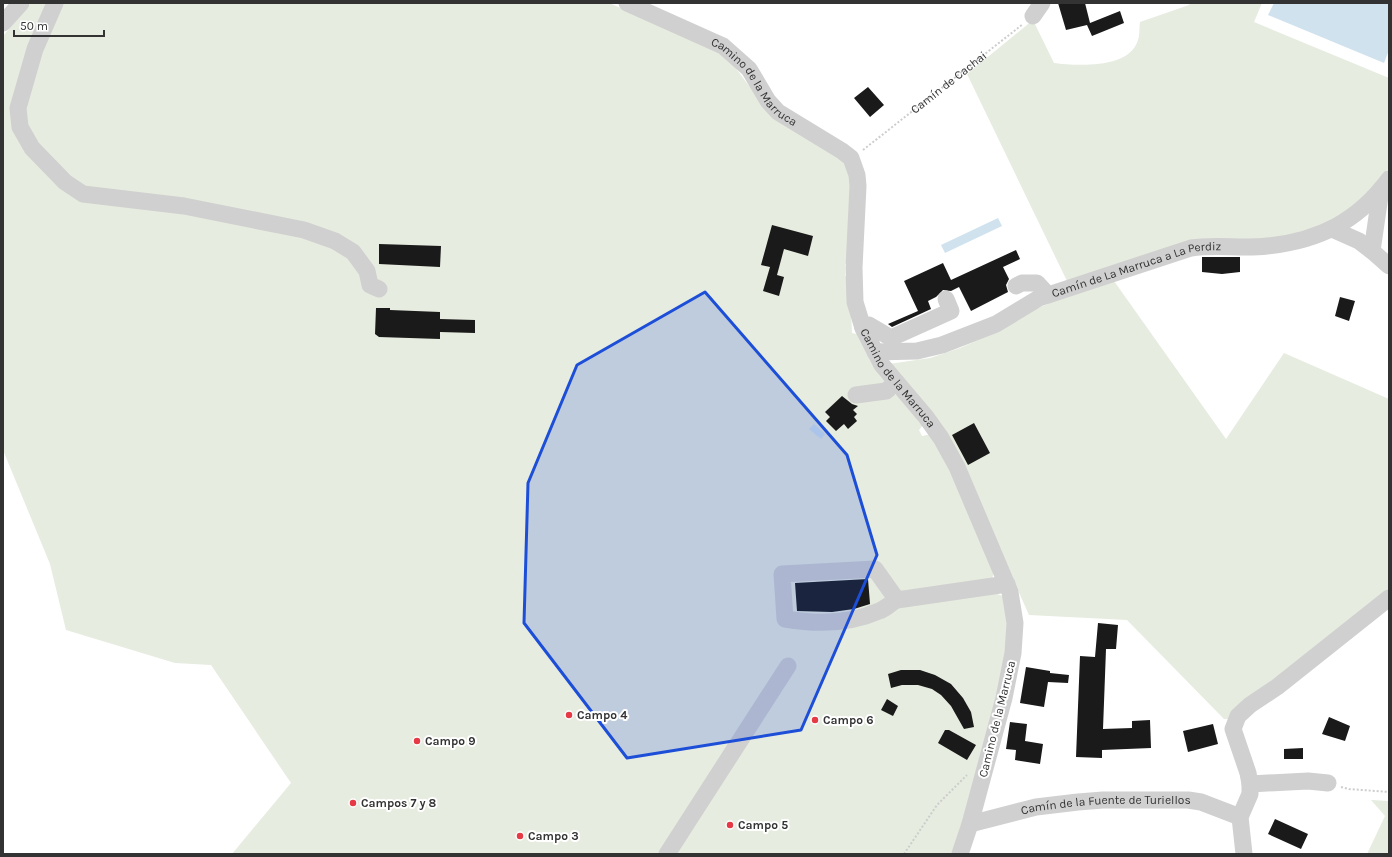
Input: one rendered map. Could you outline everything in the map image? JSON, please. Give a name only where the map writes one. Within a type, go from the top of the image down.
[{"type":"street","points":[[3,22],[21,3]]},
{"type":"street","points":[[55,3],[35,49],[18,108],[20,127],[32,148],[64,182],[83,194],[184,206],[304,230],[336,241],[353,252],[367,271],[370,285],[379,289]]},
{"type":"street","name":"Camino de la Marruca","points":[[627,3],[723,46],[749,69],[768,101],[778,112],[842,151],[851,158],[854,165],[858,186],[854,268],[855,302],[863,328],[882,365],[926,417],[954,461],[1007,584],[1010,592],[1015,623],[1013,653],[1004,698],[970,824],[960,854]]},
{"type":"street","points":[[1372,251],[1385,184]]},
{"type":"street","name":"Camín de La Marruca a La Perdiz","points":[[875,352],[917,351],[942,345],[996,324],[1048,295],[1191,248],[1203,246],[1266,246],[1292,242],[1332,229],[1346,222],[1385,184]]},
{"type":"street","points":[[1332,229],[1359,241],[1389,266]]},
{"type":"street","points":[[1016,286],[1022,283],[1037,283],[1048,295]]},
{"type":"street","points":[[863,328],[869,325],[891,338],[951,311],[946,299]]},
{"type":"street","points":[[856,395],[886,391],[896,383]]},
{"type":"street","points":[[897,600],[875,569],[782,574],[785,619],[808,623],[859,618],[880,611],[897,600],[1007,584]]},
{"type":"street","points":[[1244,854],[1240,817],[1250,794],[1250,784],[1248,773],[1233,729],[1238,716],[1250,705],[1278,687],[1389,598]]},
{"type":"street","points":[[667,854],[788,666]]},
{"type":"street","points":[[1250,784],[1308,781],[1328,783]]},
{"type":"street","name":"Camín de la Fuente de Turiellos","points":[[970,824],[1036,807],[1103,800],[1188,800],[1201,802],[1240,817]]},
{"type":"path","name":"Camín de Cachai","points":[[851,158],[867,148],[1038,10]]},
{"type":"path","points":[[904,854],[937,805],[967,775]]},
{"type":"path","points":[[1328,783],[1348,789],[1389,792]]},
{"type":"highlighted area","points":[[705,292],[847,455],[877,555],[801,730],[627,758],[524,623],[528,483],[577,365]]},
{"type":"shaded area","points":[[31,3],[609,3],[689,37],[727,56],[746,82],[781,123],[837,156],[848,165],[852,174],[849,262],[845,264],[845,276],[849,278],[852,333],[861,335],[885,379],[883,388],[890,395],[899,395],[923,425],[919,430],[922,436],[932,434],[956,483],[994,572],[992,579],[997,594],[1006,597],[1011,624],[1002,694],[952,854],[232,854],[291,783],[211,665],[175,663],[66,630],[50,564],[3,450],[3,36]]},
{"type":"shaded area","points":[[1190,3],[1262,3],[1254,22],[1389,78],[1389,168],[1369,193],[1345,214],[1322,226],[1288,237],[1067,281],[967,74],[1033,20],[1054,63],[1089,65],[1114,61],[1125,56],[1133,49],[1139,38],[1140,22],[1189,5]]},
{"type":"shaded area","points":[[1114,281],[1226,439],[1284,353],[1389,399],[1389,593],[1230,719],[1224,719],[1127,620],[1029,615],[972,487],[889,364],[930,358],[960,348],[994,333],[1031,311],[1069,295]]},
{"type":"shaded area","points":[[1371,800],[1389,801],[1389,854],[1367,854],[1385,816]]},
{"type":"water","points":[[1274,3],[1389,3],[1389,50],[1384,63],[1268,15]]},
{"type":"water","points":[[998,218],[1002,226],[945,253],[941,245]]},
{"type":"water","points":[[814,424],[825,434],[821,439],[809,429]]},
{"type":"building","points":[[1058,3],[1085,3],[1090,23],[1120,11],[1124,23],[1092,36],[1087,25],[1066,30]]},
{"type":"building","points":[[868,87],[884,105],[870,117],[854,98]]},
{"type":"building","points":[[772,225],[813,236],[808,256],[784,249],[777,275],[784,277],[779,296],[763,291],[770,267],[761,265]]},
{"type":"building","points":[[379,244],[441,246],[440,267],[379,264]]},
{"type":"building","points":[[1016,250],[1020,259],[1003,267],[1009,279],[1006,285],[1008,292],[971,311],[959,287],[951,291],[943,290],[936,297],[928,301],[931,309],[892,327],[888,324],[918,311],[904,281],[943,263],[951,280]]},
{"type":"building","points":[[1202,257],[1240,257],[1240,272],[1222,274],[1202,272]]},
{"type":"building","points":[[1340,297],[1355,301],[1349,321],[1335,316]]},
{"type":"building","points":[[376,308],[440,312],[440,319],[475,320],[475,333],[440,332],[440,339],[379,337],[375,334]]},
{"type":"building","points":[[842,396],[852,404],[858,406],[853,410],[857,414],[854,417],[857,421],[848,429],[844,424],[836,431],[826,421],[830,417],[825,412]]},
{"type":"building","points":[[974,423],[990,453],[968,465],[952,435]]},
{"type":"building","points":[[868,579],[870,604],[854,609],[832,612],[797,611],[795,583]]},
{"type":"building","points":[[1098,623],[1118,625],[1116,649],[1106,649],[1103,729],[1132,728],[1132,721],[1150,720],[1151,748],[1102,750],[1102,758],[1076,757],[1080,656],[1095,657]]},
{"type":"building","points":[[1026,667],[1050,671],[1050,673],[1069,675],[1068,683],[1048,682],[1044,707],[1020,703]]},
{"type":"building","points":[[901,670],[920,670],[935,675],[951,684],[963,698],[971,712],[974,727],[964,729],[951,706],[941,695],[932,689],[918,685],[902,685],[891,688],[888,674]]},
{"type":"building","points":[[887,699],[898,706],[893,716],[881,710]]},
{"type":"building","points":[[1329,717],[1350,726],[1345,741],[1322,734]]},
{"type":"building","points":[[1010,722],[1027,724],[1025,741],[1043,744],[1040,764],[1015,760],[1016,750],[1006,749]]},
{"type":"building","points":[[1213,724],[1218,744],[1188,752],[1183,731]]},
{"type":"building","points":[[945,730],[949,730],[976,745],[967,760],[938,743]]},
{"type":"building","points":[[1303,748],[1303,759],[1284,759],[1284,749]]},
{"type":"building","points":[[1275,819],[1308,834],[1301,849],[1268,834]]},
{"type":"place","name":"Campo 4","points":[[569,715]]},
{"type":"place","name":"Campo 6","points":[[815,720]]},
{"type":"place","name":"Campo 9","points":[[417,741]]},
{"type":"place","name":"Campos 7 y 8","points":[[353,803]]},
{"type":"place","name":"Campo 5","points":[[730,825]]},
{"type":"place","name":"Campo 3","points":[[520,836]]}]
